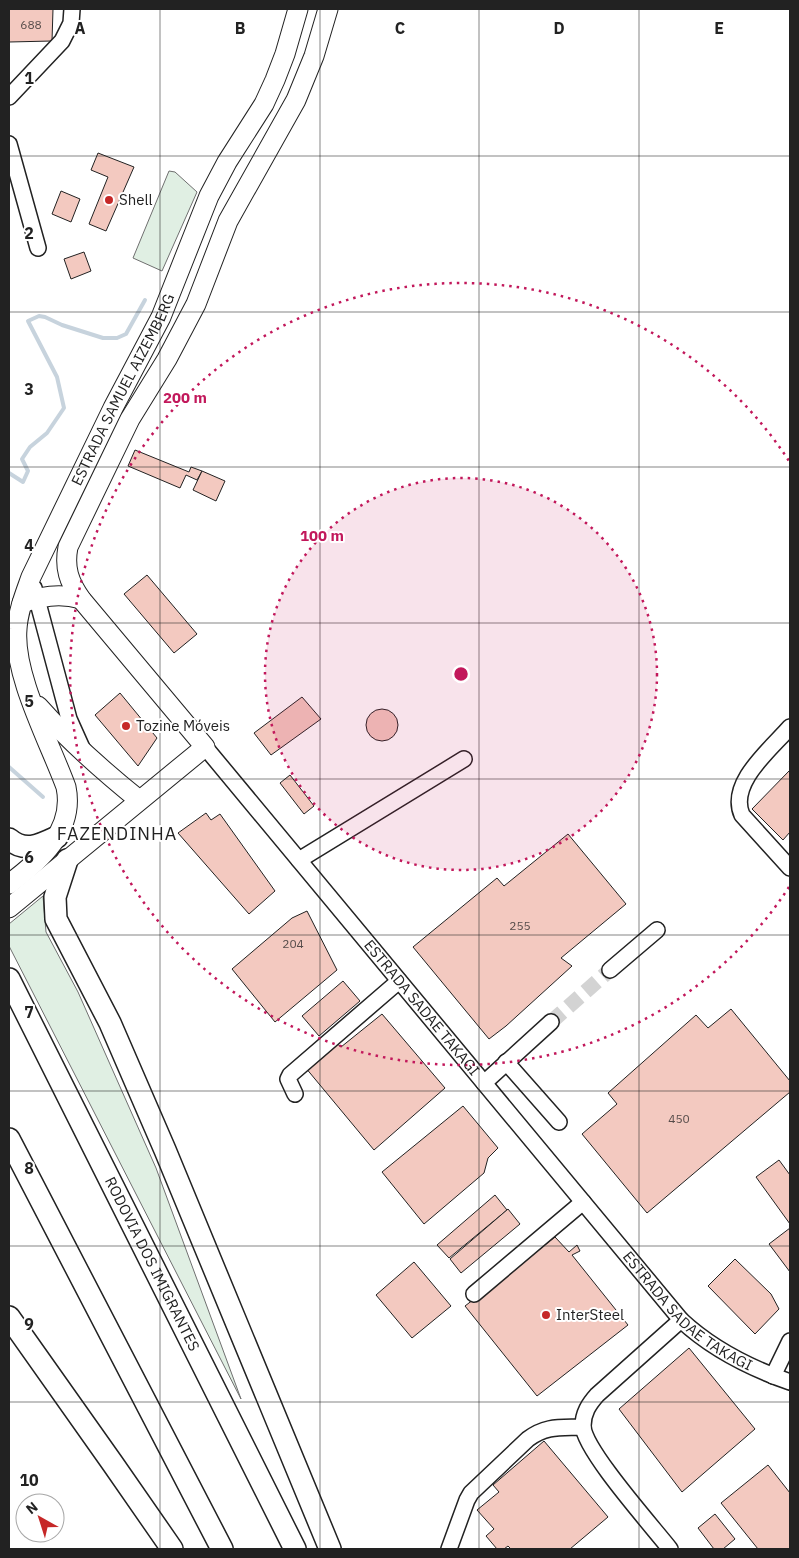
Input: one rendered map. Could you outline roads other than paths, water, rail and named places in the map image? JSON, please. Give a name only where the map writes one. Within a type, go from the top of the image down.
[{"type":"highway","points":[[9,839],[26,848],[37,846],[57,837]]},
{"type":"highway","points":[[67,860],[55,897],[56,919],[110,1023],[188,1205],[330,1549]]},
{"type":"highway","name":"RODOVIA DOS IMIGRANTES","points":[[9,978],[295,1549]]},
{"type":"highway","points":[[9,1139],[222,1549]]},
{"type":"highway","points":[[9,1317],[172,1549]]},
{"type":"main road","name":"ESTRADA SAMUEL AIZEMBERG","points":[[9,884],[39,859],[57,837],[64,820],[68,798],[30,698],[18,658],[17,629],[29,600],[31,577],[117,400],[161,317],[212,189],[272,88],[285,54],[298,9]]},
{"type":"main road","name":"ESTRADA SAMUEL AIZEMBERG","points":[[81,599],[74,589],[67,572],[68,546],[130,420],[167,359],[193,311],[228,222],[296,100],[314,56],[328,9]]},
{"type":"main road","points":[[29,600],[66,596],[81,599]]},
{"type":"main road","name":"ESTRADA SADAE TAKAGI","points":[[81,599],[205,747]]},
{"type":"main road","points":[[30,698],[64,735],[140,800]]},
{"type":"main road","points":[[9,908],[205,747]]},
{"type":"street","points":[[9,97],[62,41],[71,23],[72,9]]},
{"type":"street","points":[[9,144],[38,248]]},
{"type":"street","points":[[29,600],[69,719],[86,755]]},
{"type":"street","points":[[790,727],[746,777],[739,794],[738,806],[742,815],[790,868]]},
{"type":"street","name":"ESTRADA SADAE TAKAGI","points":[[205,747],[681,1320],[712,1346],[773,1376],[790,1382]]},
{"type":"street","points":[[299,860],[464,759]]},
{"type":"street","points":[[610,970],[657,930]]},
{"type":"street","points":[[295,1094],[288,1079],[290,1075],[399,981]]},
{"type":"street","points":[[484,1083],[551,1022]]},
{"type":"street","points":[[506,1062],[560,1122]]},
{"type":"street","points":[[474,1294],[583,1202]]},
{"type":"street","points":[[670,1549],[598,1459],[586,1439],[583,1427],[584,1415],[588,1404],[681,1320]]},
{"type":"street","points":[[773,1376],[790,1341]]},
{"type":"street","points":[[449,1549],[466,1500],[528,1439],[548,1428],[583,1427]]},
{"type":"waterway","points":[[9,473],[23,482],[28,471],[22,459],[30,447],[47,433],[64,408],[57,377],[28,321],[39,316],[45,317],[62,325],[103,338],[117,338],[126,334],[145,300]]},
{"type":"waterway","points":[[9,767],[43,797]]},
{"type":"tunnel","points":[[551,1022],[610,970]]},
{"type":"place","name":"Shell","points":[[109,200]]},
{"type":"place","name":"Tozine Móveis","points":[[126,726]]},
{"type":"place","name":"InterSteel","points":[[546,1315]]},
{"type":"district","name":"FAZENDINHA","points":[[117,834]]}]
